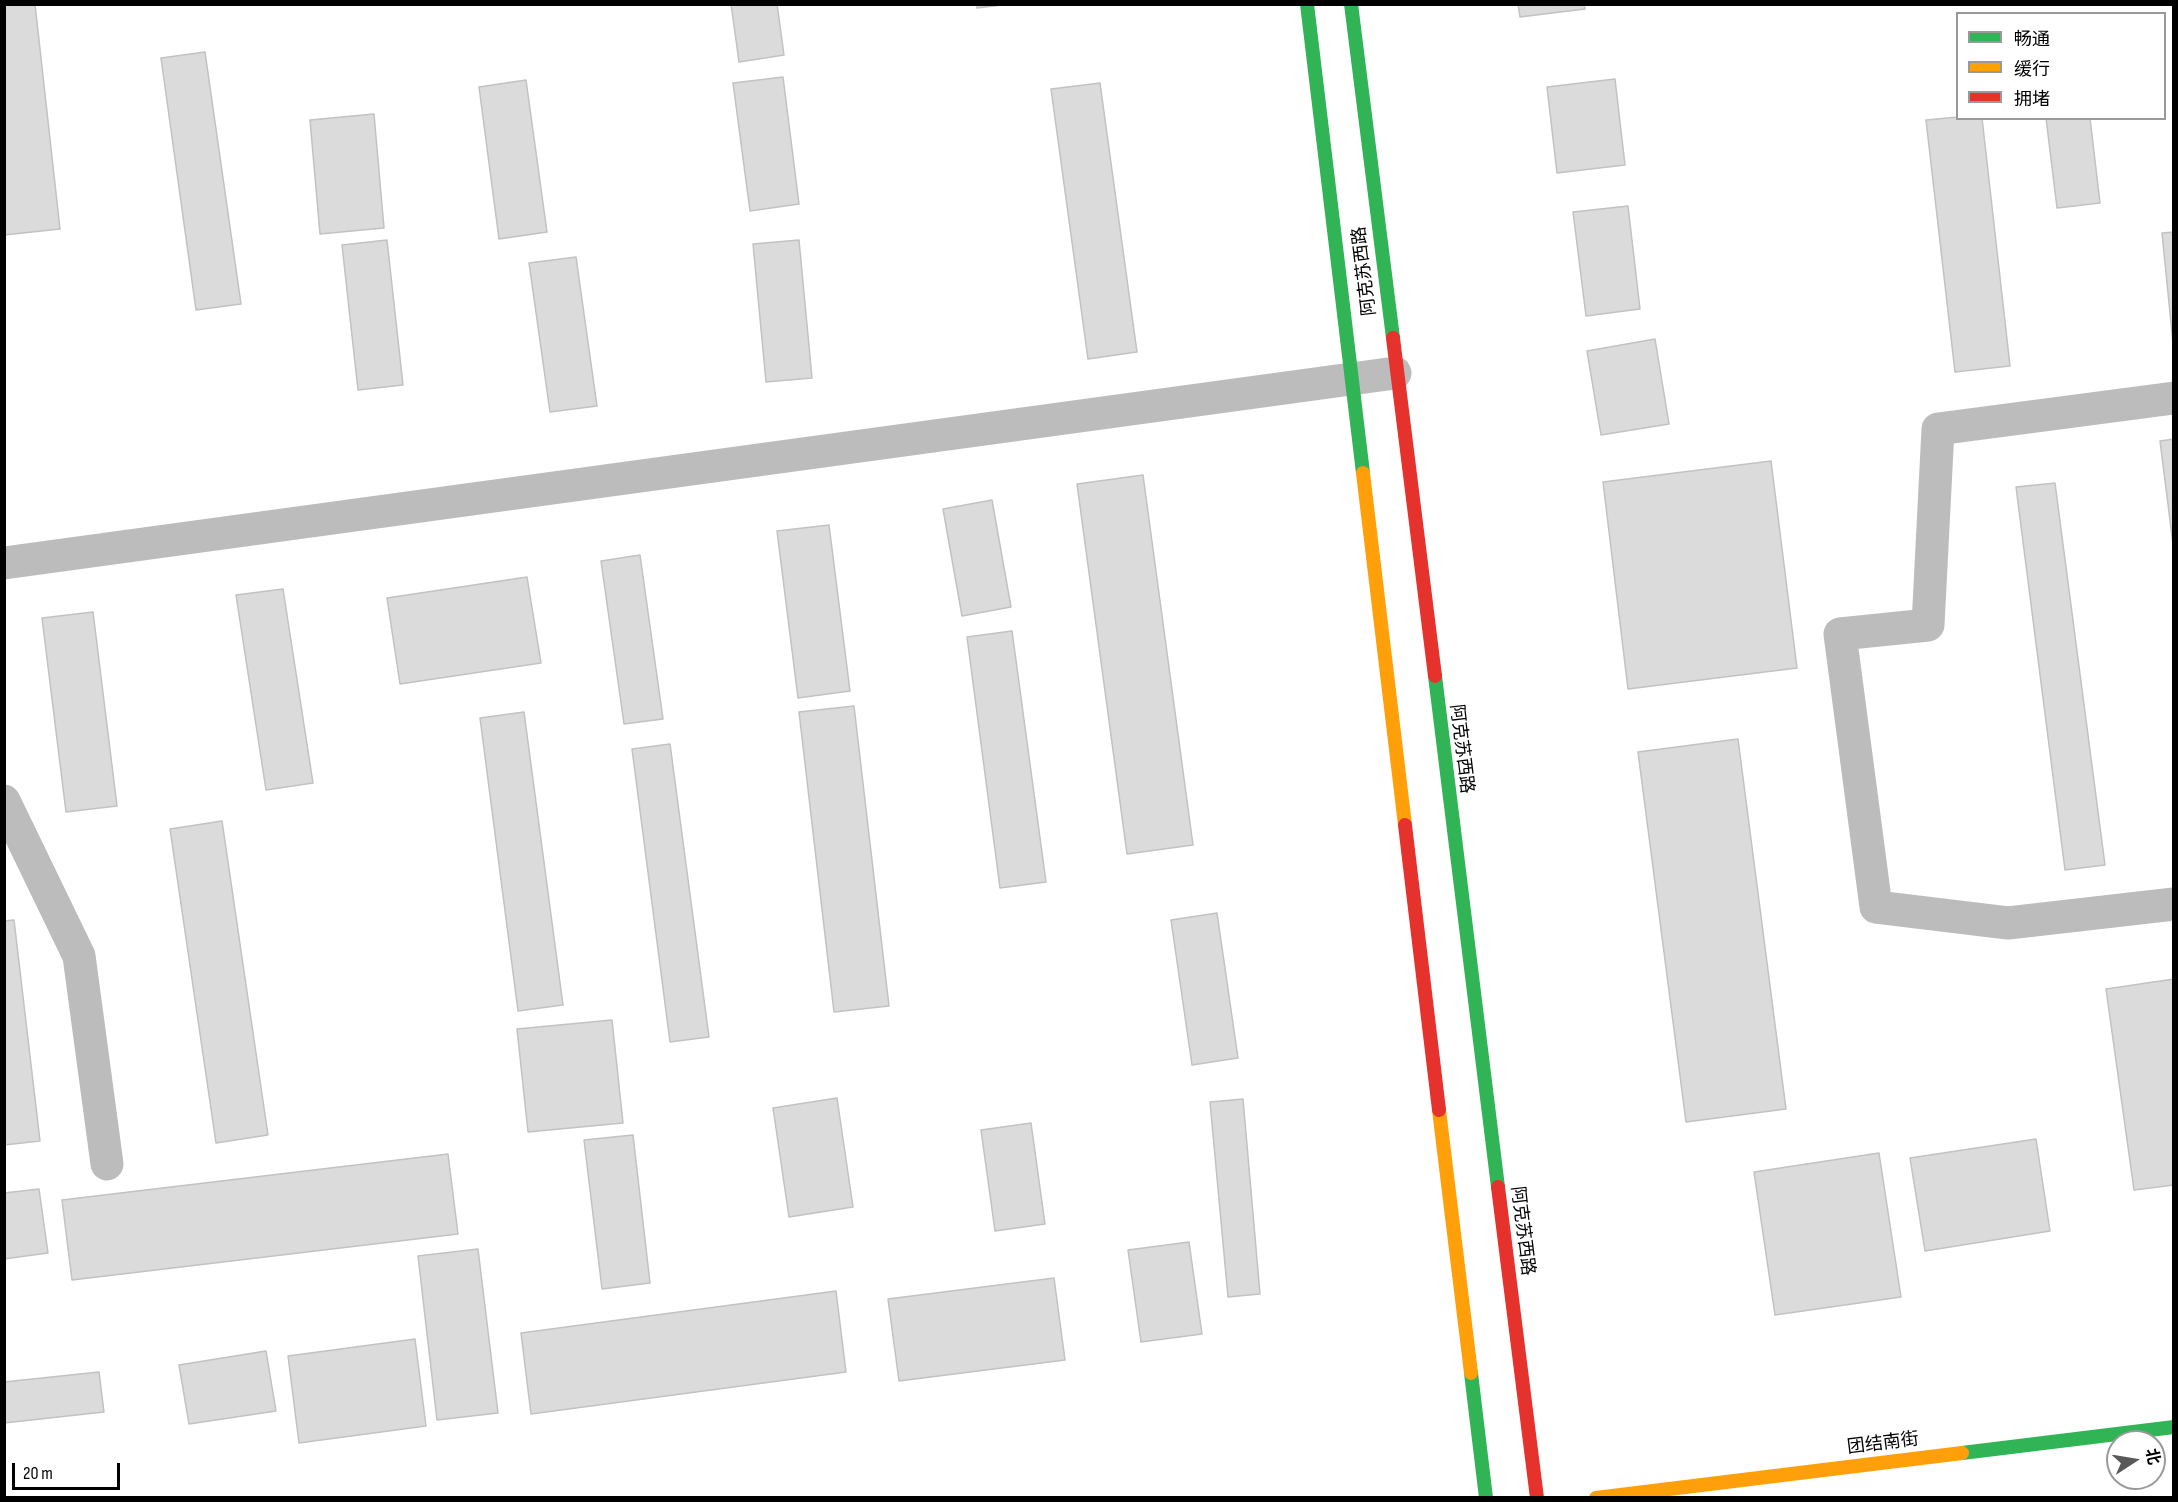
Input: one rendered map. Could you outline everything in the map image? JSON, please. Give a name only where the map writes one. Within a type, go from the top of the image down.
[{"type":"main road","name":"阿克苏西路","points":[[1307,4],[1486,1497]]},
{"type":"main road","name":"阿克苏西路","points":[[1351,4],[1395,373],[1537,1497]]},
{"type":"main road","name":"团结南街","points":[[1596,1497],[2174,1427]]},
{"type":"street","points":[[4,563],[1395,373]]},
{"type":"street","points":[[2174,398],[1938,429],[1928,625],[1840,634],[1876,907],[2008,922],[2174,904]]},
{"type":"street","points":[[4,801],[79,956],[107,1164]]},
{"type":"building","points":[[4,4],[35,4],[60,229],[4,235]]},
{"type":"building","points":[[731,4],[777,4],[784,55],[739,62]]},
{"type":"building","points":[[977,4],[1010,4],[977,8]]},
{"type":"building","points":[[1518,4],[1584,4],[1585,9],[1520,17]]},
{"type":"building","points":[[205,52],[241,304],[196,310],[161,58]]},
{"type":"building","points":[[783,77],[799,204],[750,211],[733,83]]},
{"type":"building","points":[[1615,79],[1625,165],[1557,173],[1547,87]]},
{"type":"building","points":[[526,80],[547,232],[499,239],[479,87]]},
{"type":"building","points":[[1100,83],[1137,352],[1088,359],[1051,89]]},
{"type":"building","points":[[374,114],[384,228],[320,234],[310,120]]},
{"type":"building","points":[[1956,117],[1956,120],[1982,120],[2010,366],[1955,372],[1926,120]]},
{"type":"building","points":[[2046,120],[2090,120],[2100,203],[2057,208]]},
{"type":"building","points":[[1628,206],[1640,309],[1586,316],[1573,212]]},
{"type":"building","points":[[2174,232],[2174,353],[2162,233]]},
{"type":"building","points":[[387,240],[403,385],[358,390],[342,245]]},
{"type":"building","points":[[799,240],[812,378],[766,382],[753,244]]},
{"type":"building","points":[[576,257],[597,406],[550,412],[529,263]]},
{"type":"building","points":[[1655,339],[1669,424],[1601,435],[1587,351]]},
{"type":"building","points":[[2174,439],[2174,552],[2160,441]]},
{"type":"building","points":[[1771,461],[1797,668],[1628,689],[1603,482]]},
{"type":"building","points":[[1143,475],[1193,845],[1127,854],[1077,484]]},
{"type":"building","points":[[2055,483],[2105,865],[2065,870],[2016,487]]},
{"type":"building","points":[[992,500],[1011,607],[962,616],[943,509]]},
{"type":"building","points":[[829,525],[850,691],[798,698],[777,531]]},
{"type":"building","points":[[640,555],[663,719],[624,724],[601,561]]},
{"type":"building","points":[[527,577],[541,663],[400,684],[387,598]]},
{"type":"building","points":[[283,589],[313,783],[266,790],[236,595]]},
{"type":"building","points":[[93,612],[117,806],[66,812],[42,618]]},
{"type":"building","points":[[1012,631],[1046,882],[1000,888],[967,637]]},
{"type":"building","points":[[854,706],[889,1006],[834,1012],[799,712]]},
{"type":"building","points":[[524,712],[563,1005],[518,1011],[480,718]]},
{"type":"building","points":[[1738,739],[1786,1109],[1686,1122],[1638,752]]},
{"type":"building","points":[[670,744],[709,1037],[670,1042],[632,749]]},
{"type":"building","points":[[222,821],[268,1135],[216,1143],[170,829]]},
{"type":"building","points":[[1217,913],[1238,1058],[1192,1065],[1171,920]]},
{"type":"building","points":[[14,920],[40,1141],[4,1145],[4,921]]},
{"type":"building","points":[[2174,979],[2174,1185],[2134,1190],[2106,989]]},
{"type":"building","points":[[612,1020],[623,1123],[528,1132],[517,1029]]},
{"type":"building","points":[[837,1098],[853,1207],[789,1217],[773,1108]]},
{"type":"building","points":[[1243,1099],[1260,1294],[1228,1297],[1210,1102]]},
{"type":"building","points":[[1031,1123],[1045,1224],[995,1231],[981,1130]]},
{"type":"building","points":[[633,1135],[650,1283],[602,1289],[584,1140]]},
{"type":"building","points":[[2036,1139],[2050,1231],[1925,1251],[1910,1158]]},
{"type":"building","points":[[1879,1153],[1901,1297],[1775,1315],[1754,1172]]},
{"type":"building","points":[[448,1154],[458,1234],[72,1280],[62,1200]]},
{"type":"building","points":[[39,1189],[48,1253],[4,1259],[4,1193]]},
{"type":"building","points":[[1189,1242],[1202,1334],[1141,1342],[1128,1250]]},
{"type":"building","points":[[478,1249],[498,1413],[437,1420],[418,1256]]},
{"type":"building","points":[[1054,1278],[1065,1360],[899,1381],[888,1299]]},
{"type":"building","points":[[836,1291],[846,1372],[531,1414],[521,1333]]},
{"type":"building","points":[[415,1339],[426,1426],[299,1443],[288,1356]]},
{"type":"building","points":[[266,1351],[276,1411],[189,1424],[179,1365]]},
{"type":"building","points":[[99,1372],[104,1412],[4,1423],[4,1382]]},
{"type":"traffic: fast","points":[[1307,4],[1363,473]]},
{"type":"traffic: fast","points":[[1351,4],[1393,338]]},
{"type":"traffic: fast","points":[[1435,676],[1498,1187]]},
{"type":"traffic: fast","points":[[1471,1373],[1486,1498]]},
{"type":"traffic: fast","points":[[1962,1453],[2174,1427]]},
{"type":"traffic: slow","points":[[1363,473],[1405,825]]},
{"type":"traffic: slow","points":[[1439,1110],[1471,1373]]},
{"type":"traffic: slow","points":[[1596,1498],[1962,1453]]},
{"type":"traffic: jam","points":[[1393,338],[1435,676]]},
{"type":"traffic: jam","points":[[1405,825],[1439,1110]]},
{"type":"traffic: jam","points":[[1498,1187],[1537,1498]]}]
